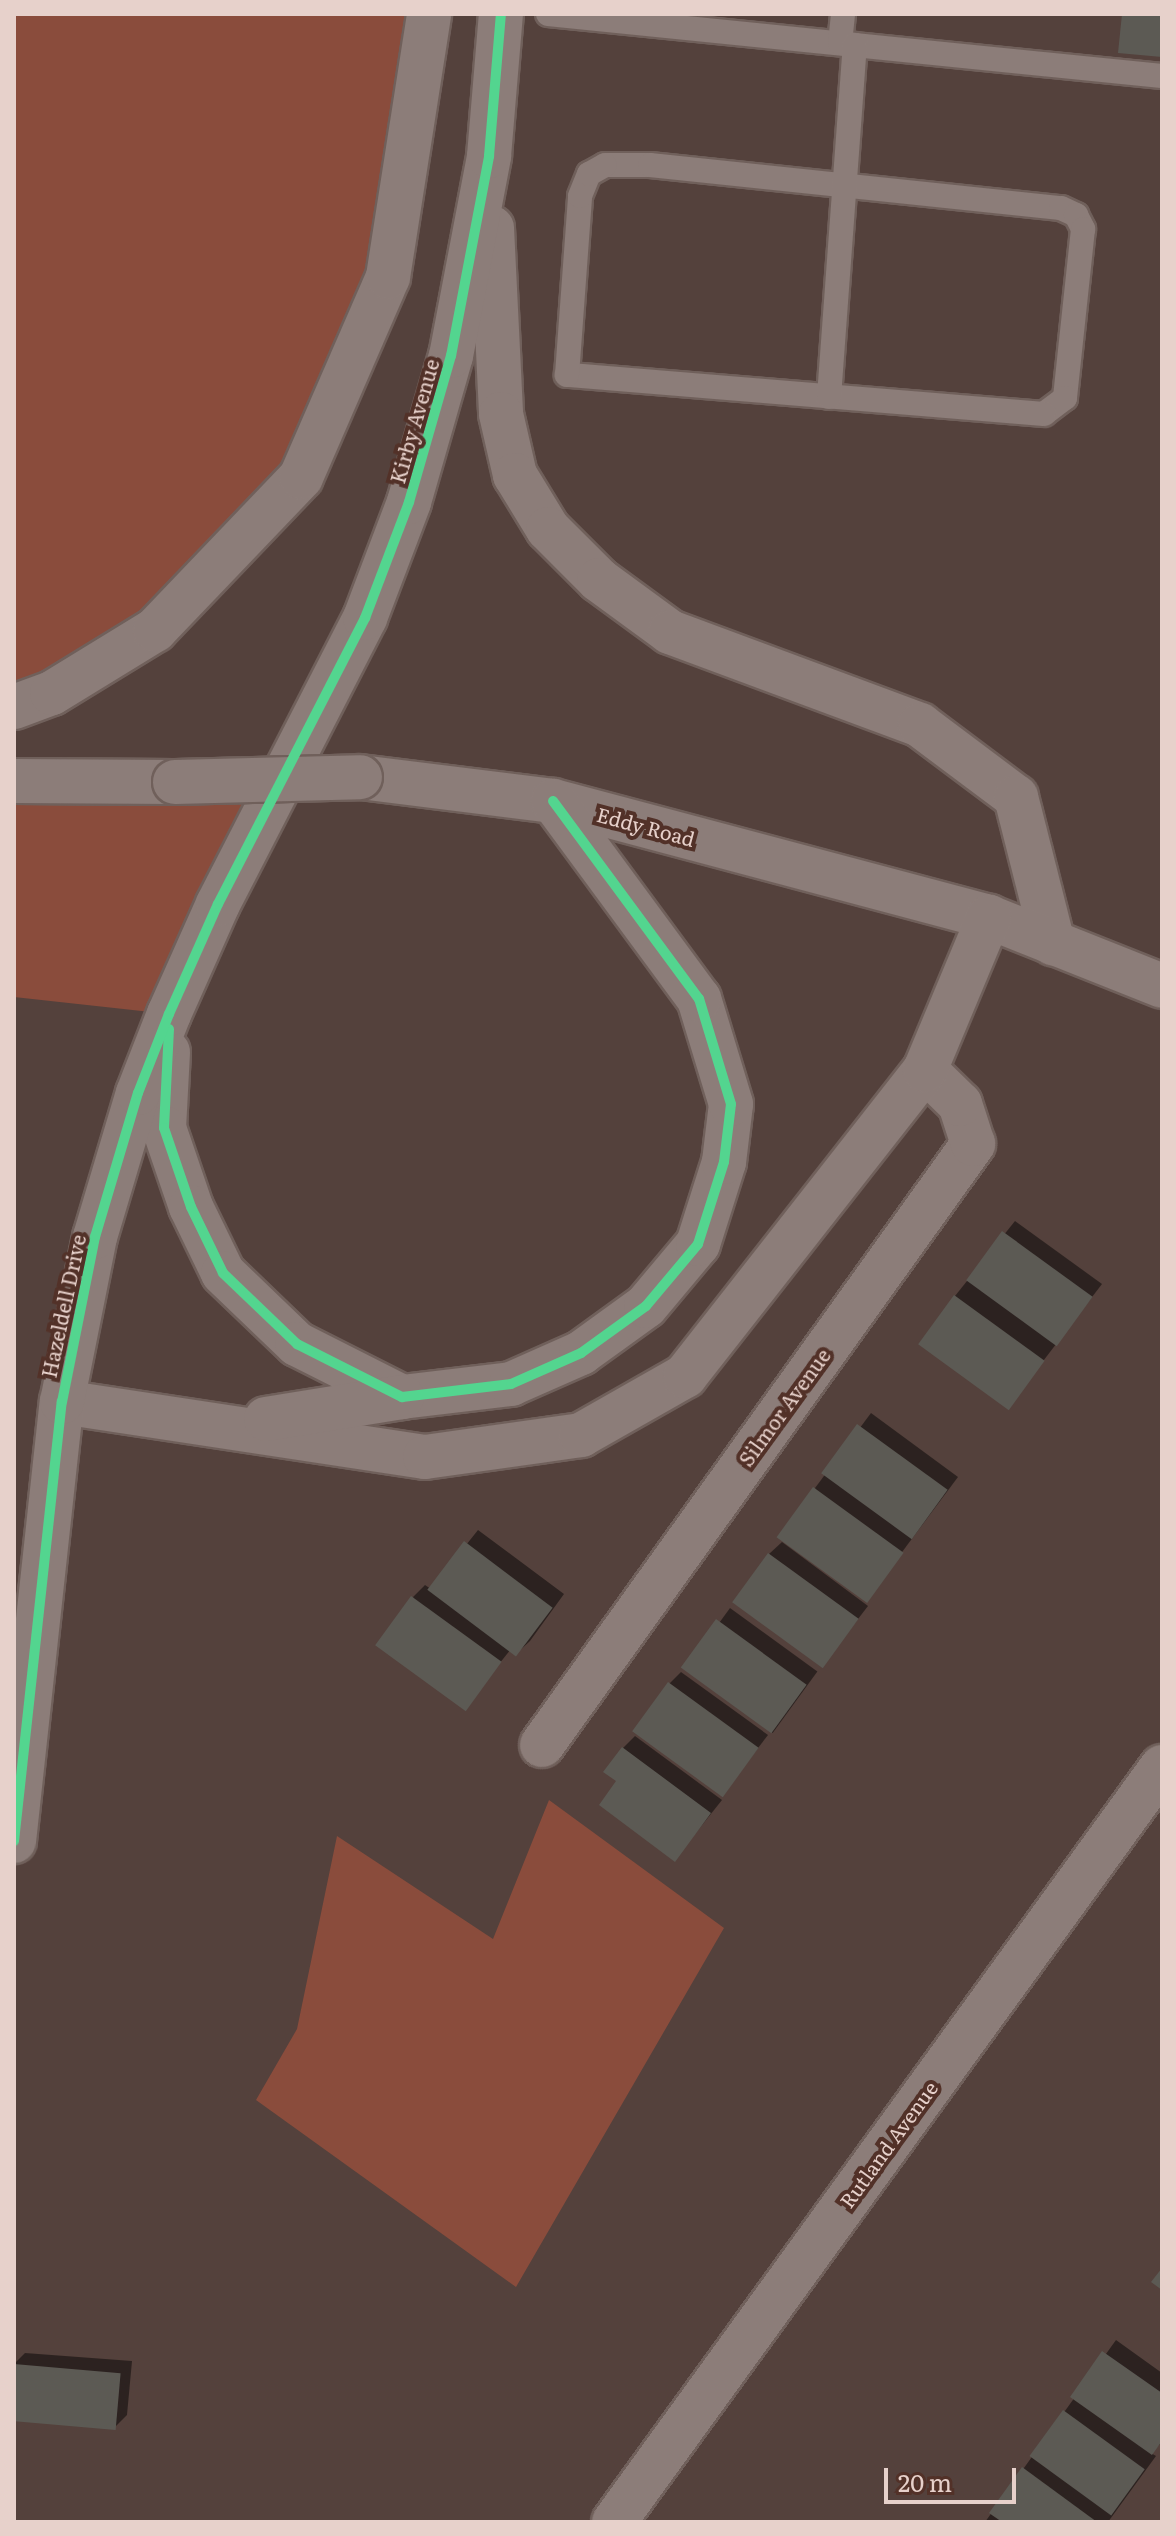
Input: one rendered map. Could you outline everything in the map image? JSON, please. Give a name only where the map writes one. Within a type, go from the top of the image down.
[{"type":"street","points":[[14,707],[52,693],[155,630],[301,477],[388,277],[429,14]]},
{"type":"street","name":"Kirby Avenue","points":[[269,810],[365,618],[409,502],[451,356],[489,156],[501,14]]},
{"type":"street","points":[[489,156],[501,414],[515,475],[548,529],[599,580],[670,632],[920,725],[1016,797],[1053,943]]},
{"type":"street","name":"Eddy Road","points":[[14,781],[175,782],[360,777],[553,801],[989,917],[1162,986]]},
{"type":"street","points":[[231,1424],[402,1397],[511,1384],[581,1353],[646,1306],[698,1244],[724,1162],[731,1104],[699,999],[553,801]]},
{"type":"street","name":"Hazeldell Drive","points":[[14,1841],[62,1402],[95,1237],[138,1093],[169,1014],[218,904],[269,810]]},
{"type":"street","points":[[62,1402],[231,1424],[425,1457],[581,1435],[685,1376],[925,1070],[989,917]]},
{"type":"street","points":[[169,1014],[164,1128],[191,1207],[223,1273],[297,1344],[402,1397]]},
{"type":"street","name":"Silmor Avenue","points":[[542,1745],[973,1144],[960,1104],[925,1070]]},
{"type":"street","name":"Rutland Avenue","points":[[614,2522],[1162,1767]]},
{"type":"lane","points":[[548,14],[1162,76]]},
{"type":"lane","points":[[829,397],[844,189],[847,44],[843,14]]},
{"type":"lane","points":[[605,165],[650,165],[844,189],[1061,208],[1076,215],[1083,229],[1065,398],[1044,414],[567,375],[580,196],[589,174],[605,165]]},
{"type":"shaded area","points":[[14,14],[429,14],[388,277],[301,477],[155,630],[14,707]]},
{"type":"shaded area","points":[[284,779],[169,1014],[14,997],[14,781]]},
{"type":"shaded area","points":[[549,1800],[724,1928],[516,2287],[256,2100],[297,2029],[337,1836],[493,1939]]},
{"type":"building","points":[[1122,14],[1162,14],[1162,57],[1118,53]]},
{"type":"building","points":[[1002,1231],[1093,1297],[1057,1346],[966,1280]]},
{"type":"building","points":[[954,1295],[1045,1361],[1009,1410],[918,1344]]},
{"type":"building","points":[[857,1424],[948,1490],[912,1539],[821,1473]]},
{"type":"building","points":[[813,1487],[904,1553],[867,1603],[777,1537]]},
{"type":"building","points":[[464,1541],[553,1608],[516,1657],[427,1590]]},
{"type":"building","points":[[768,1553],[859,1619],[823,1668],[732,1602]]},
{"type":"building","points":[[411,1596],[502,1662],[466,1711],[375,1645]]},
{"type":"building","points":[[716,1619],[807,1685],[771,1733],[681,1668]]},
{"type":"building","points":[[668,1682],[759,1748],[723,1797],[632,1731]]},
{"type":"building","points":[[622,1747],[711,1813],[675,1862],[599,1805],[616,1781],[603,1772]]},
{"type":"building","points":[[1162,2268],[1162,2290],[1151,2282]]},
{"type":"building","points":[[1102,2351],[1162,2393],[1162,2441],[1152,2455],[1070,2397]]},
{"type":"building","points":[[14,2364],[121,2373],[116,2430],[14,2421]]},
{"type":"building","points":[[1063,2410],[1145,2469],[1111,2515],[1029,2456]]},
{"type":"building","points":[[1022,2467],[1097,2522],[1002,2522],[989,2513]]},
{"type":"cycle path","points":[[14,1841],[62,1402],[95,1237],[138,1093],[169,1014],[218,904],[365,618],[409,502],[451,356],[489,156],[501,14]]},
{"type":"cycle path","points":[[169,1029],[164,1128],[191,1207],[223,1273],[297,1344],[402,1397],[511,1384],[581,1353],[646,1306],[698,1244],[724,1162],[731,1104],[699,999],[553,801]]}]
